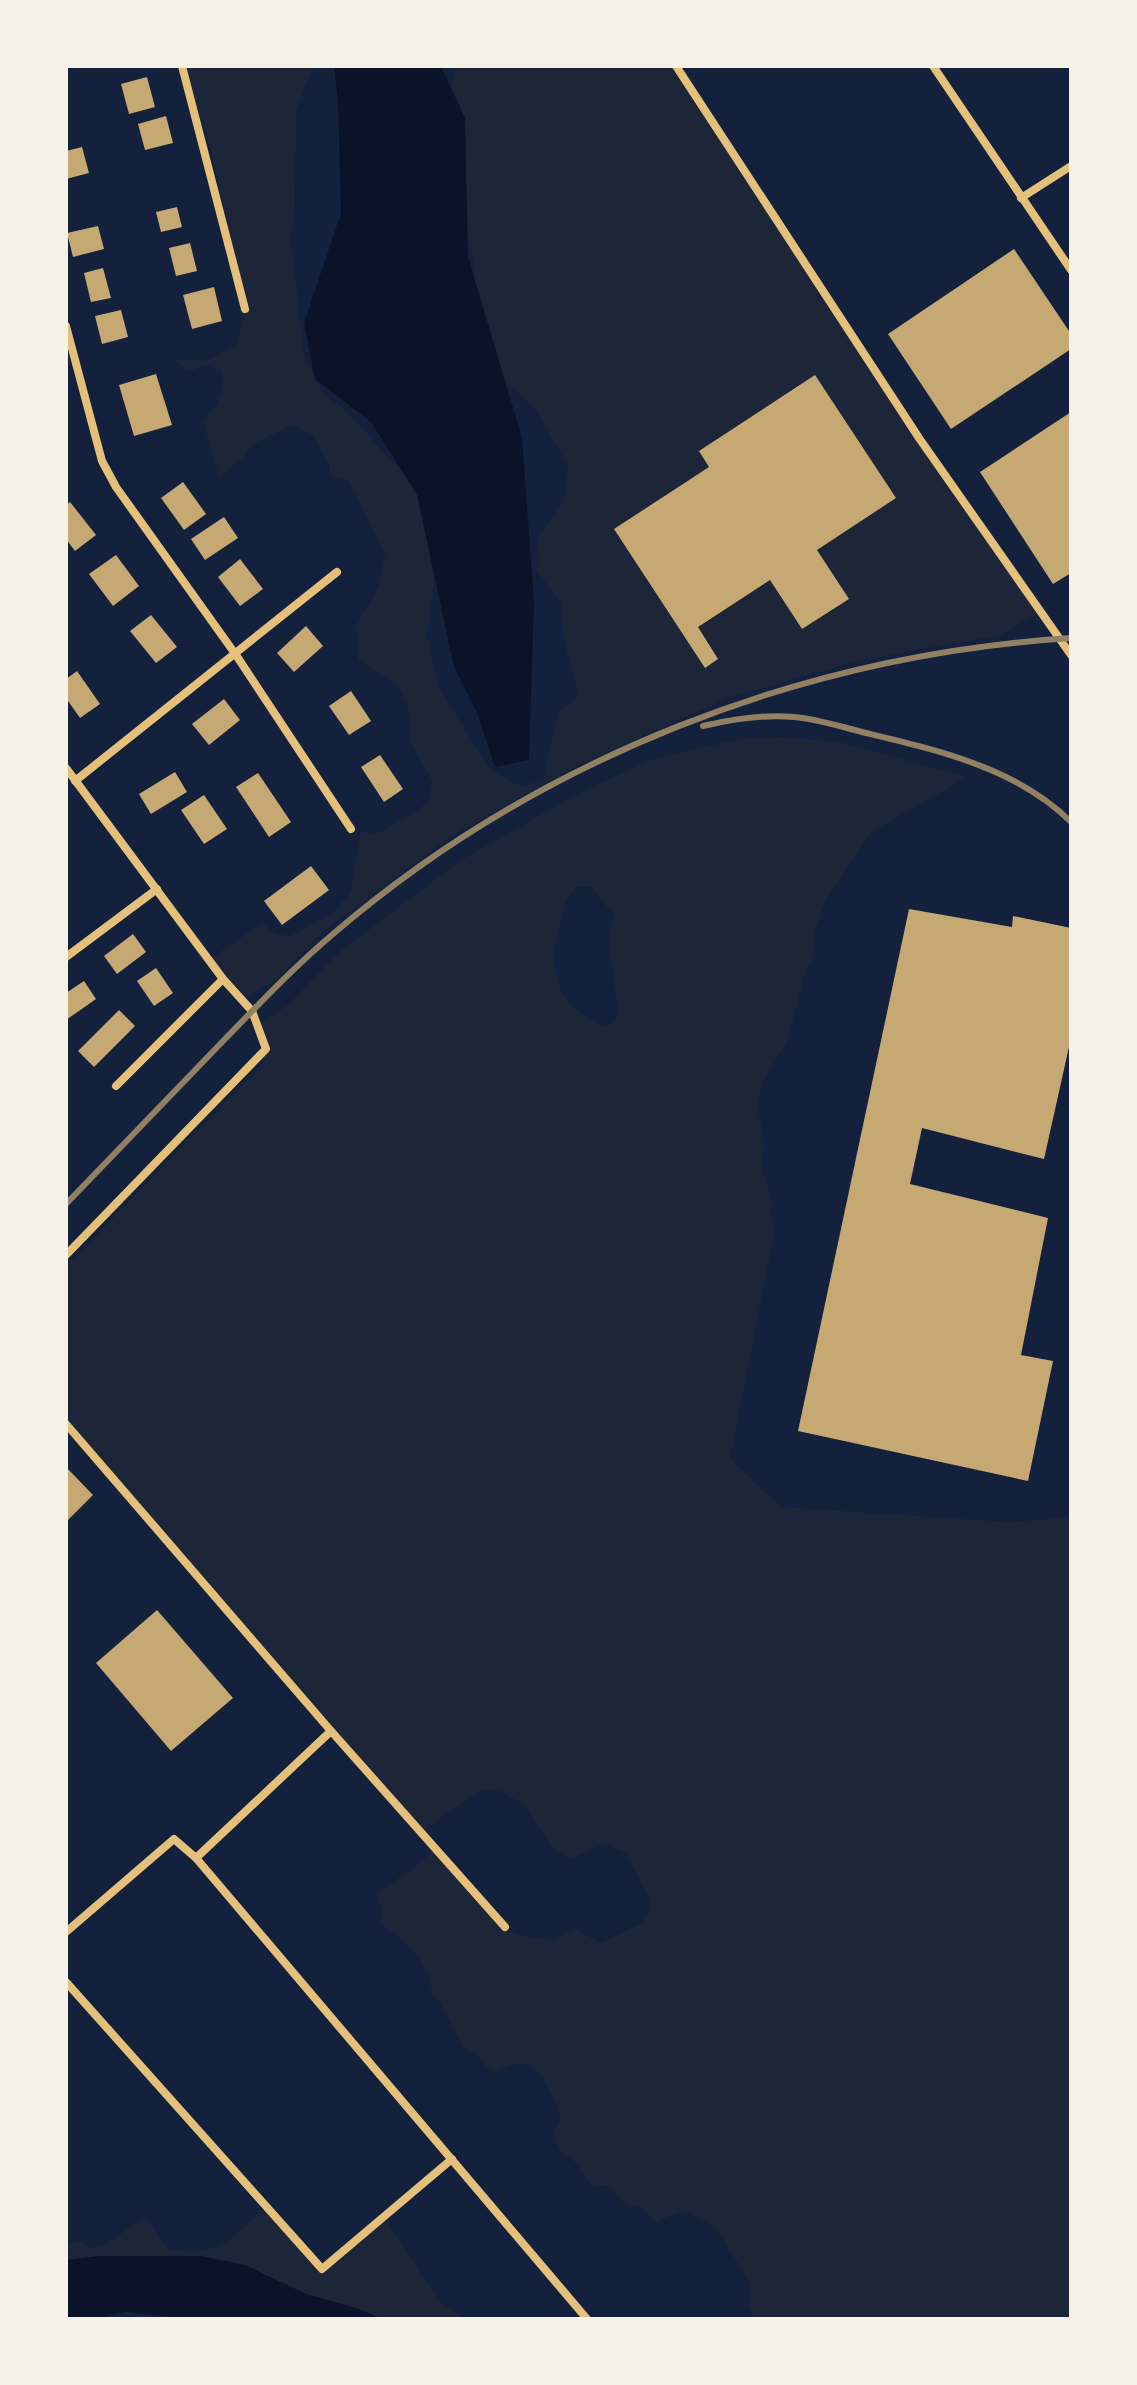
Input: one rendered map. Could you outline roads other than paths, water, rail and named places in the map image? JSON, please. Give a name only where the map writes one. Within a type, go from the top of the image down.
[{"type":"street","points":[[182,66],[245,309]]},
{"type":"street","points":[[676,66],[919,438],[1071,655]]},
{"type":"street","points":[[933,66],[1071,270]]},
{"type":"street","points":[[1021,198],[1071,166]]},
{"type":"street","points":[[66,326],[102,461],[116,487],[236,655],[351,829]]},
{"type":"street","points":[[75,781],[337,572]]},
{"type":"street","points":[[66,768],[223,979],[252,1011],[266,1049],[66,1255]]},
{"type":"street","points":[[66,957],[157,889]]},
{"type":"street","points":[[116,1086],[223,979]]},
{"type":"street","points":[[66,1424],[505,1927]]},
{"type":"street","points":[[196,1858],[331,1731]]},
{"type":"street","points":[[66,1932],[174,1839],[196,1858],[587,2319]]},
{"type":"street","points":[[66,1982],[322,2269],[452,2159]]},
{"type":"railway","points":[[66,1204],[319,946],[413,871],[497,816],[586,767],[678,726],[773,693],[871,667],[970,648],[1071,638]]},
{"type":"railway","points":[[703,726],[748,718],[794,717],[920,746],[1001,775],[1050,803],[1071,822]]}]
